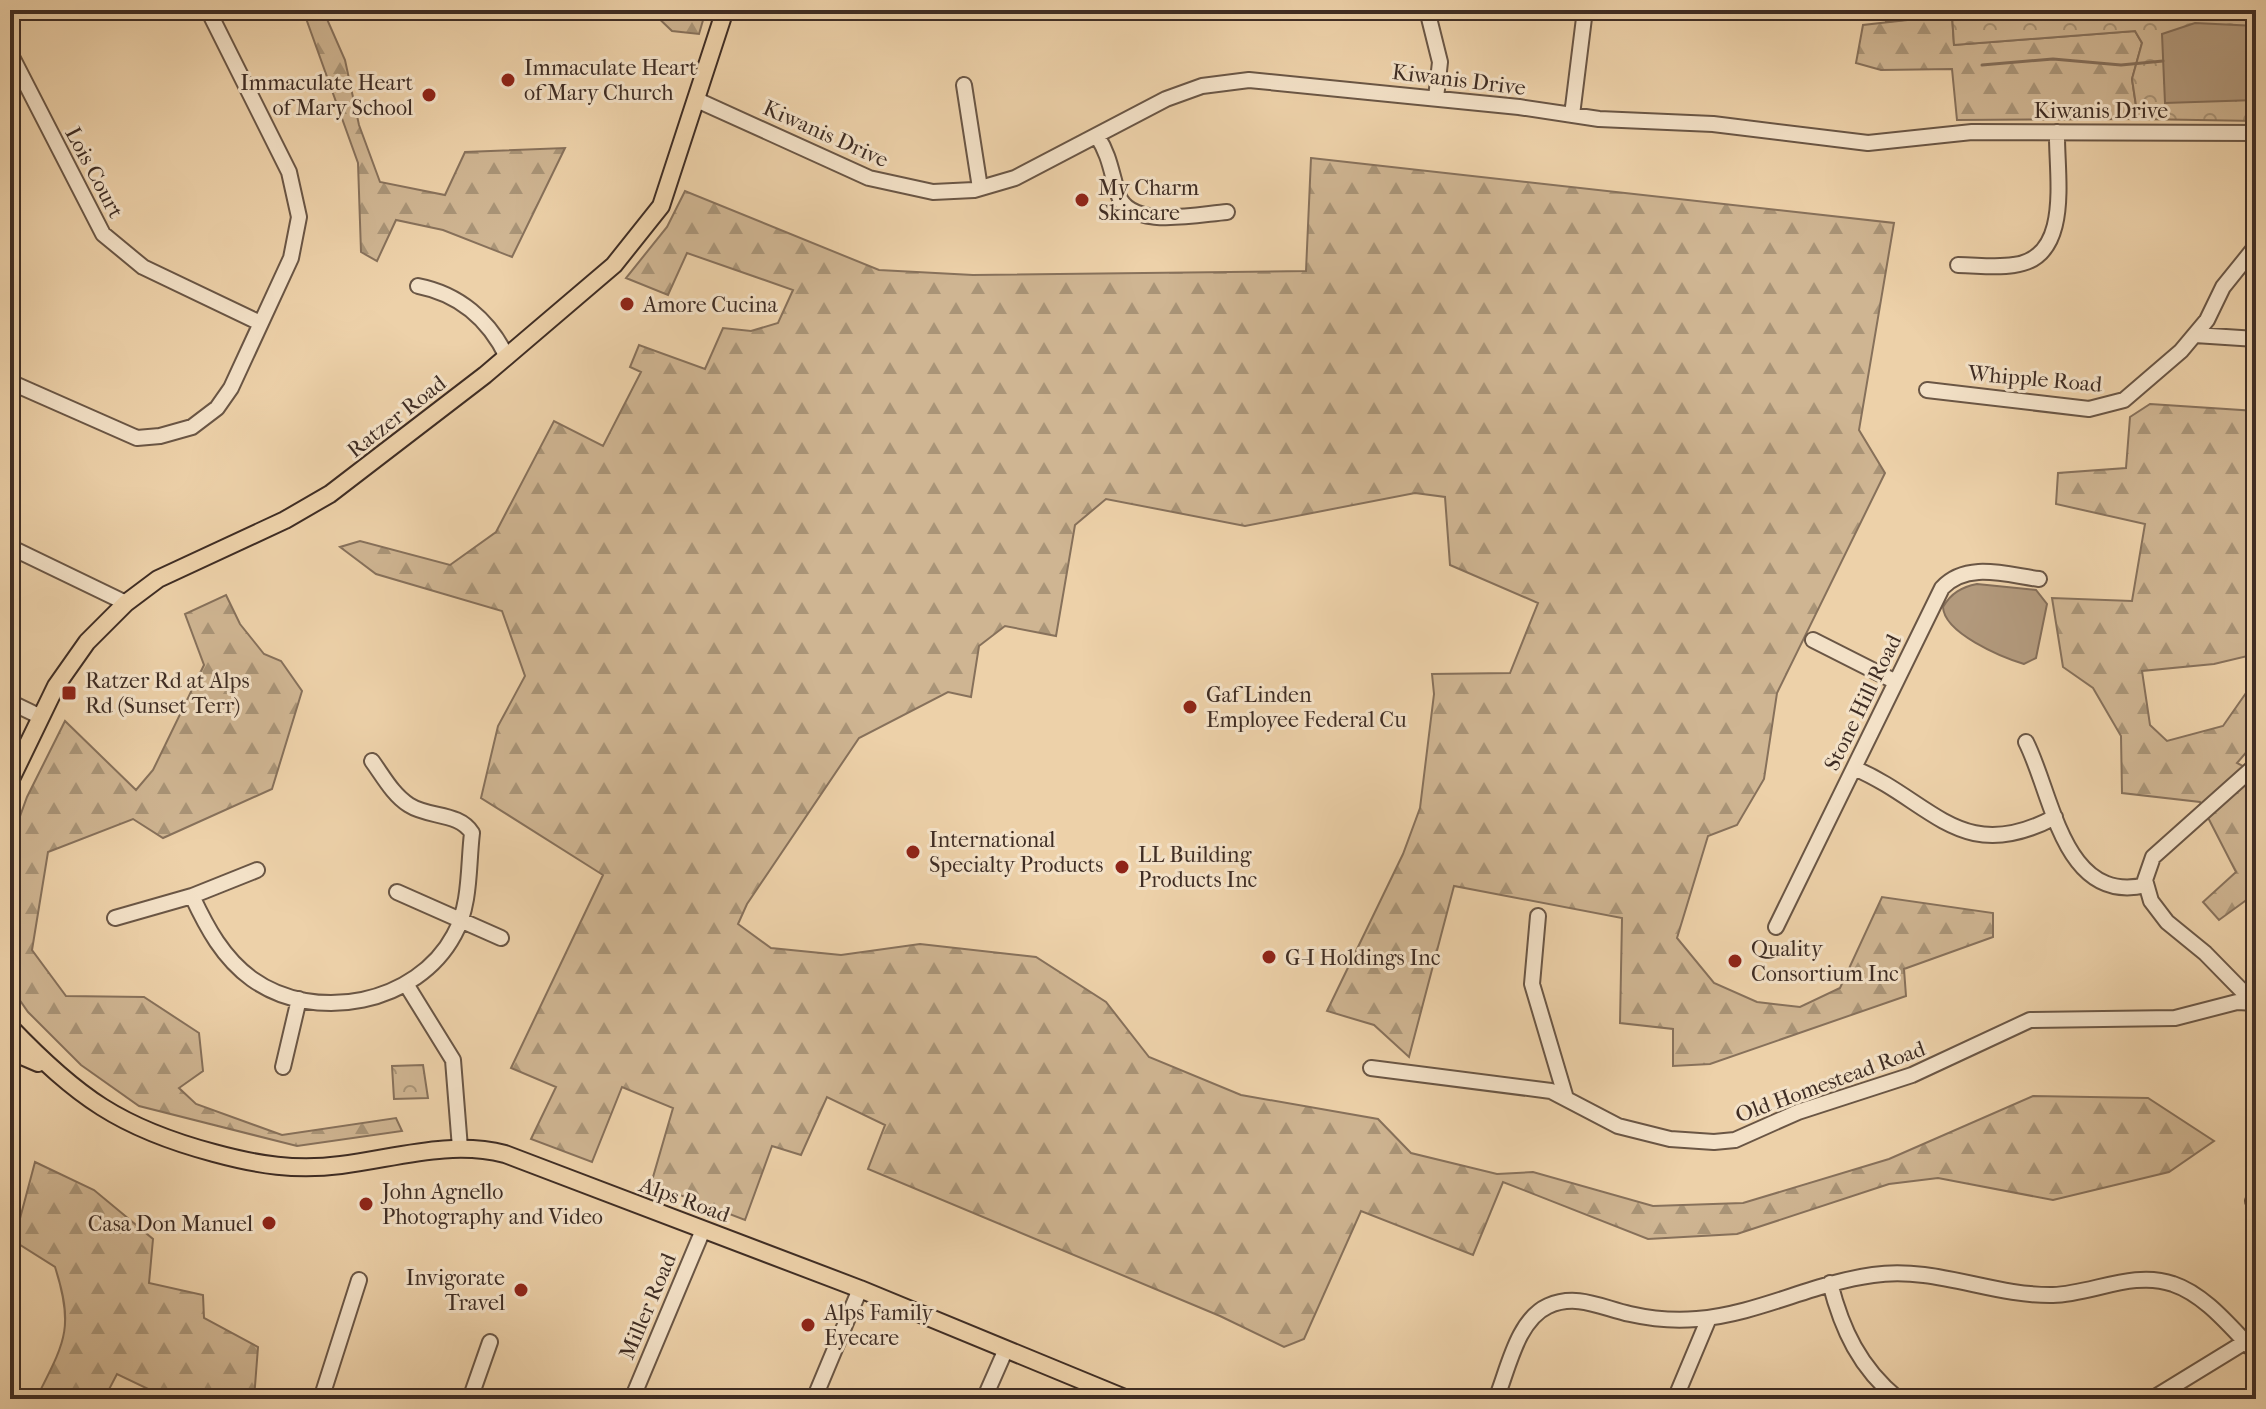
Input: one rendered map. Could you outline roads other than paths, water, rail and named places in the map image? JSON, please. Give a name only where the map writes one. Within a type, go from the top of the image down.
[{"type":"main road","name":"Ratzer Road","points":[[10,781],[73,660],[126,603],[158,579],[285,520],[330,494],[507,357],[614,265],[648,225],[671,180],[725,10]]},
{"type":"main road","name":"Alps Road","points":[[10,1027],[55,1073],[133,1127],[166,1140],[261,1165],[310,1169],[460,1148],[505,1154],[860,1289],[1127,1399]]},
{"type":"main road","points":[[10,1051],[55,1073]]},
{"type":"street","points":[[10,382],[123,434],[143,438],[177,433],[206,418],[223,401],[294,249],[298,206],[289,172],[208,10]]},
{"type":"street","points":[[1427,10],[1440,62],[1436,98]]},
{"type":"street","points":[[1572,115],[1585,10]]},
{"type":"street","name":"Lois Court","points":[[10,53],[103,234],[143,267],[260,323]]},
{"type":"street","name":"Kiwanis Drive","points":[[697,100],[890,185],[933,192],[980,188],[1015,178],[1166,99],[1225,82],[1274,80],[1572,115],[1713,124],[1868,143],[1972,132],[2256,133]]},
{"type":"street","points":[[964,85],[980,188]]},
{"type":"street","points":[[1958,265],[2021,264],[2032,260],[2049,245],[2056,224],[2057,132]]},
{"type":"street","points":[[1097,136],[1110,155],[1121,200],[1134,213],[1152,217],[1227,212]]},
{"type":"street","name":"Whipple Road","points":[[1927,390],[2102,408],[2124,400],[2195,335],[2223,287],[2256,246]]},
{"type":"street","points":[[418,286],[439,292],[468,308],[492,330],[507,357]]},
{"type":"street","points":[[2195,335],[2256,339]]},
{"type":"street","points":[[10,547],[126,603]]},
{"type":"street","name":"Stone Hill Road","points":[[1776,927],[1949,581],[1981,571],[2039,579]]},
{"type":"street","points":[[1813,640],[1896,682]]},
{"type":"street","points":[[10,702],[41,717]]},
{"type":"street","points":[[2026,742],[2055,817],[2078,862],[2093,878],[2124,889],[2146,885]]},
{"type":"street","points":[[192,896],[222,951],[252,979],[286,997],[326,1003],[368,1000],[406,984],[435,962],[461,920],[472,833],[466,824],[456,819],[411,807],[394,792],[372,761]]},
{"type":"street","points":[[2254,1002],[2205,953],[2167,922],[2151,901],[2146,871],[2153,857],[2256,765]]},
{"type":"street","points":[[1854,768],[1896,788],[1941,822],[1963,832],[2006,834],[2055,817]]},
{"type":"street","points":[[115,918],[192,896],[257,870]]},
{"type":"street","points":[[397,892],[501,938]]},
{"type":"street","points":[[1538,916],[1532,984],[1565,1095]]},
{"type":"street","points":[[406,984],[453,1060],[460,1148]]},
{"type":"street","points":[[283,1067],[299,999]]},
{"type":"street","name":"Old Homestead Road","points":[[1371,1068],[1565,1095],[1587,1111],[1648,1135],[1693,1142],[1735,1140],[1798,1112],[1912,1075],[2030,1020],[2175,1018],[2237,1002],[2254,1002]]},
{"type":"street","name":"Miller Road","points":[[632,1399],[703,1230]]},
{"type":"street","points":[[1496,1399],[1527,1324],[1547,1306],[1573,1300],[1653,1318],[1709,1318],[1830,1283],[1876,1275],[1922,1273],[2049,1295],[2090,1291],[2136,1280],[2162,1280],[2199,1298],[2256,1353]]},
{"type":"street","points":[[321,1399],[359,1280]]},
{"type":"street","points":[[1830,1283],[1848,1340],[1870,1371],[1898,1399]]},
{"type":"street","points":[[814,1399],[860,1289]]},
{"type":"street","points":[[1675,1399],[1709,1318]]},
{"type":"street","points":[[470,1399],[490,1342]]},
{"type":"street","points":[[2152,1399],[2245,1342]]},
{"type":"street","points":[[984,1399],[1006,1349]]},
{"type":"waterway","points":[[1321,10],[1345,13]]},
{"type":"waterway","points":[[1982,65],[2053,59],[2121,65],[2163,61]]},
{"type":"place","name":"Immaculate Heart of Mary Church","points":[[508,80]]},
{"type":"place","name":"Immaculate Heart of Mary School","points":[[429,95]]},
{"type":"place","name":"My Charm Skincare","points":[[1082,200]]},
{"type":"place","name":"Amore Cucina","points":[[627,304]]},
{"type":"place","name":"Ratzer Rd at Alps Rd (Sunset Terr)","points":[[69,693]]},
{"type":"place","name":"Gaf Linden Employee Federal Cu","points":[[1190,707]]},
{"type":"place","name":"International Specialty Products","points":[[913,852]]},
{"type":"place","name":"LL Building Products Inc","points":[[1122,867]]},
{"type":"place","name":"G-I Holdings Inc","points":[[1269,957]]},
{"type":"place","name":"Quality Consortium Inc","points":[[1735,961]]},
{"type":"place","name":"John Agnello Photography and Video","points":[[366,1204]]},
{"type":"place","name":"Casa Don Manuel","points":[[269,1223]]},
{"type":"place","name":"Invigorate Travel","points":[[521,1290]]},
{"type":"place","name":"Alps Family Eyecare","points":[[808,1325]]}]
